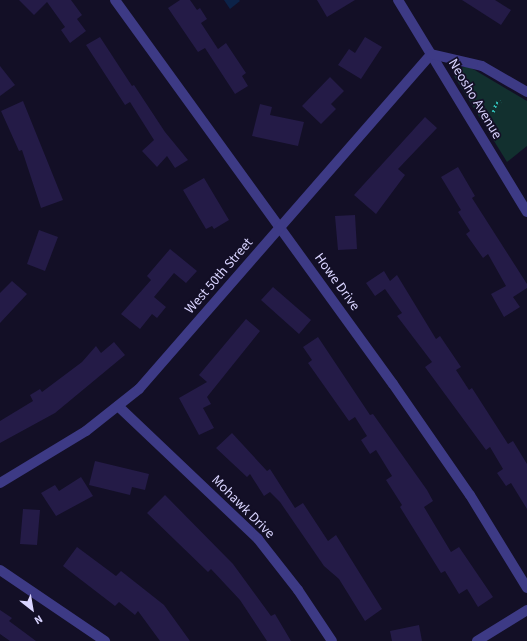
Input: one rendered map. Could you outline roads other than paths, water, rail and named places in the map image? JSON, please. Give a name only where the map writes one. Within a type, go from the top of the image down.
[{"type":"street","name":"Howe Drive","points":[[115,0],[280,227],[465,488],[527,588]]},
{"type":"street","name":"Neosho Avenue","points":[[398,0],[527,212]]},
{"type":"street","name":"West 50th Street","points":[[0,484],[86,431],[118,406],[148,378],[431,54]]},
{"type":"street","points":[[431,54],[482,66],[527,92]]},
{"type":"street","name":"Mohawk Drive","points":[[118,406],[258,539],[298,590],[332,641]]},
{"type":"street","points":[[0,570],[105,641]]},
{"type":"street","points":[[477,641],[527,610]]},
{"type":"water","points":[[224,0],[239,0],[240,1],[230,9]]}]
